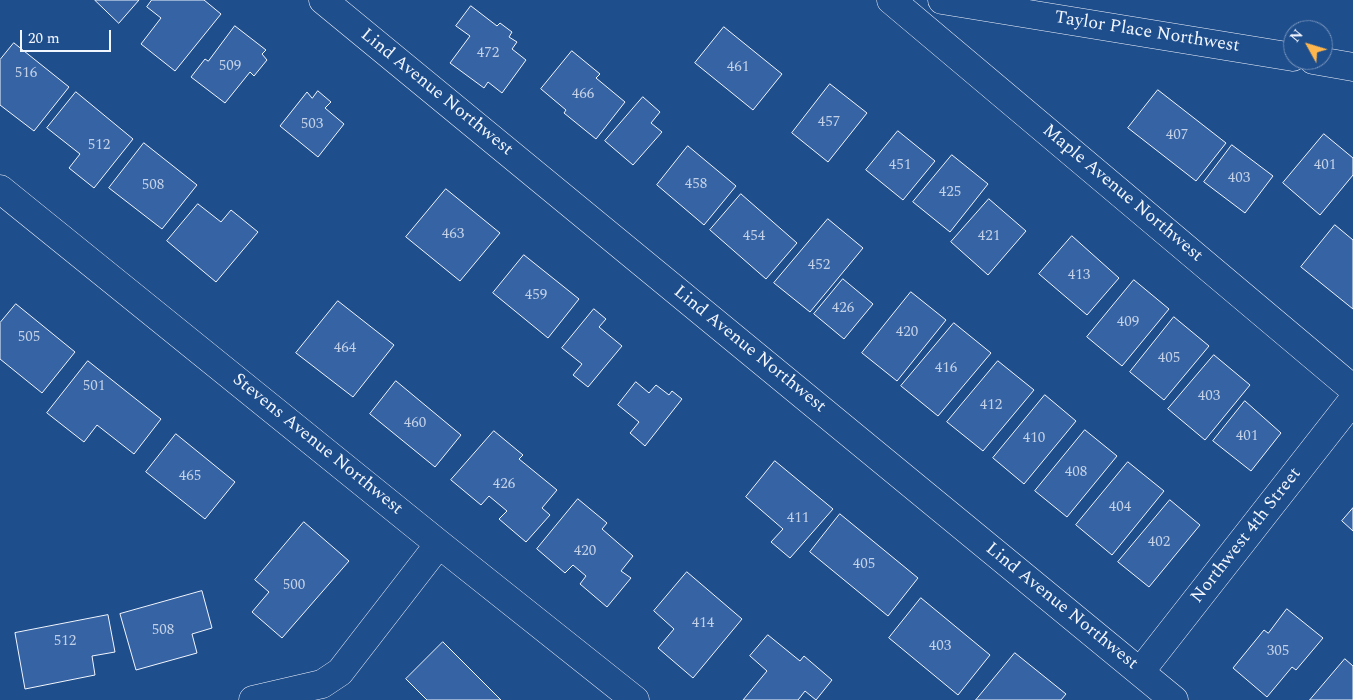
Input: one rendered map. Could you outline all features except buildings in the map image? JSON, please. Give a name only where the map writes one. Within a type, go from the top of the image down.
[{"type":"street","name":"Lind Avenue Northwest","points":[[323,0],[1174,700]]},
{"type":"street","name":"Maple Avenue Northwest","points":[[891,0],[1353,389]]},
{"type":"street","name":"Taylor Place Northwest","points":[[942,0],[1283,55]]},
{"type":"street","points":[[1333,63],[1353,66]]},
{"type":"street","name":"Stevens Avenue Northwest","points":[[0,189],[635,700]]},
{"type":"street","name":"Northwest 4th Street","points":[[1140,672],[1353,400]]},
{"type":"street","points":[[253,700],[322,684],[340,672],[439,544]]}]
